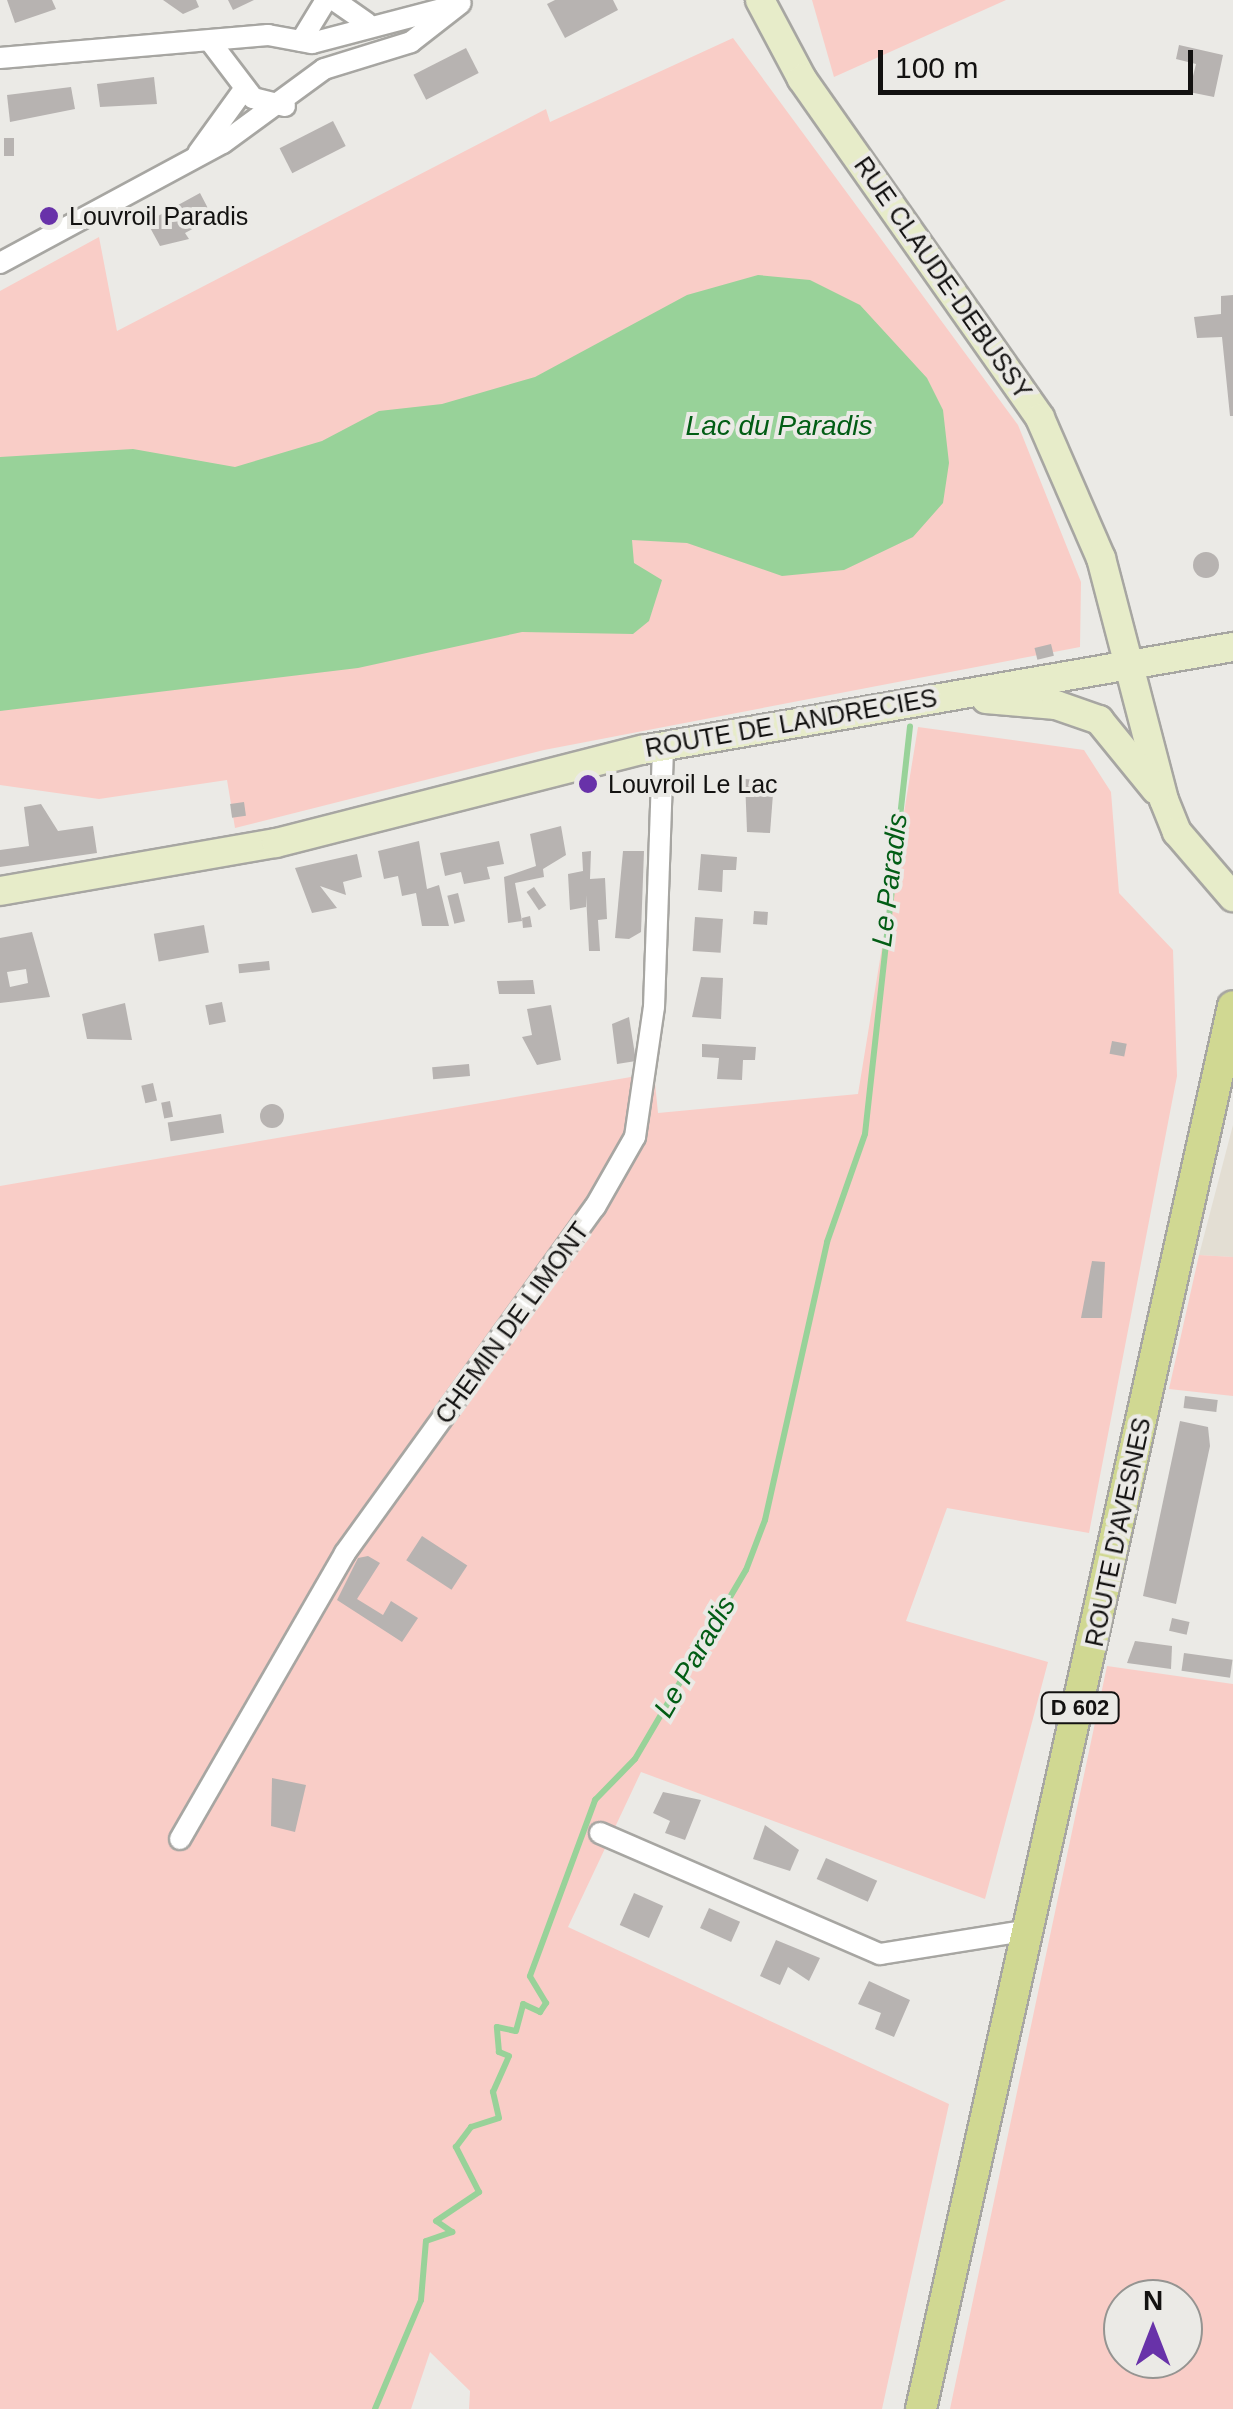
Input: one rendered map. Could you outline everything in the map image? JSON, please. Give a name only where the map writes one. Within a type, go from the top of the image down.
[{"type":"main road","name":"RUE CLAUDE-DEBUSSY","points":[[760,0],[802,79],[1040,418],[1092,530],[1164,800],[1177,832],[1233,897]]},
{"type":"main road","name":"ROUTE DE LANDRECIES","points":[[0,890],[276,843],[663,746],[1233,647]]},
{"type":"main road","points":[[944,696],[1056,704],[1099,720],[1164,800]]},
{"type":"main road","name":"ROUTE D'AVESNES","points":[[922,2409],[1233,1006]]},
{"type":"street","points":[[301,41],[326,0]]},
{"type":"street","points":[[334,0],[376,23],[390,50]]},
{"type":"street","points":[[0,58],[257,40],[324,42],[376,23],[463,1]]},
{"type":"street","points":[[0,263],[284,106],[324,69],[390,50],[463,1]]},
{"type":"street","points":[[194,158],[241,81],[257,40]]},
{"type":"street","points":[[212,44],[264,105],[284,106]]},
{"type":"street","name":"CHEMIN DE LIMONT","points":[[180,1839],[344,1553],[596,1208],[635,1136],[654,1006],[663,746]]},
{"type":"street","points":[[600,1832],[880,1954],[1030,1930]]},
{"type":"shaded area","points":[[812,0],[1006,0],[834,77]]},
{"type":"shaded area","points":[[733,38],[1018,425],[1081,582],[1080,647],[544,750],[235,828],[227,780],[99,799],[0,785],[0,291],[99,237],[117,331],[546,109],[550,122]]},
{"type":"shaded area","points":[[918,727],[1084,750],[1111,792],[1119,893],[1173,950],[1177,1076],[1089,1533],[947,1508],[906,1621],[1048,1662],[985,1899],[641,1772],[568,1927],[949,2104],[882,2409],[469,2409],[470,2391],[430,2352],[411,2409],[0,2409],[0,1186],[654,1073],[658,1113],[858,1094]]},
{"type":"shaded area","points":[[1233,1125],[1233,1257],[1199,1255]]},
{"type":"shaded area","points":[[1199,1255],[1233,1257],[1233,1396],[1169,1389]]},
{"type":"shaded area","points":[[1107,1666],[1233,1684],[1233,2409],[950,2409]]},
{"type":"water","name":"Lac du Paradis","points":[[758,275],[810,280],[860,305],[927,378],[943,410],[949,463],[943,503],[913,537],[844,570],[782,576],[687,543],[632,540],[634,563],[662,580],[649,621],[633,634],[522,632],[358,668],[0,711],[0,457],[133,449],[235,467],[322,441],[379,411],[442,404],[535,377],[687,295]]},
{"type":"building","points":[[7,0],[52,0],[56,9],[15,23]]},
{"type":"building","points":[[163,0],[196,0],[199,7],[183,14]]},
{"type":"building","points":[[228,0],[254,0],[233,10]]},
{"type":"building","points":[[555,0],[613,0],[618,10],[565,38],[547,4]]},
{"type":"building","points":[[1179,45],[1223,55],[1214,97],[1189,92],[1196,64],[1176,59]]},
{"type":"building","points":[[466,48],[479,73],[426,100],[413,75]]},
{"type":"building","points":[[154,77],[157,104],[100,107],[97,84]]},
{"type":"building","points":[[71,87],[75,109],[10,122],[7,95]]},
{"type":"building","points":[[333,121],[346,146],[292,173],[280,148]]},
{"type":"building","points":[[4,138],[14,138],[14,156],[4,156]]},
{"type":"building","points":[[200,193],[213,218],[185,233],[189,239],[160,246],[147,222]]},
{"type":"building","points":[[1233,295],[1230,416],[1222,337],[1197,338],[1194,317],[1221,314],[1221,296]]},
{"type":"building","points":[[1206,552],[1216,555],[1216,575],[1206,578],[1196,575],[1193,565],[1196,555]]},
{"type":"building","points":[[1051,644],[1054,656],[1037,660],[1035,648]]},
{"type":"building","points":[[745,779],[774,781],[770,833],[747,832]]},
{"type":"building","points":[[244,802],[246,816],[232,818],[230,804]]},
{"type":"building","points":[[41,804],[58,831],[93,826],[97,853],[0,867],[0,850],[29,846],[24,807]]},
{"type":"building","points":[[561,826],[566,855],[543,869],[544,877],[515,883],[522,921],[508,923],[504,877],[536,866],[530,834]]},
{"type":"building","points":[[419,841],[427,889],[439,885],[449,926],[422,926],[416,893],[402,896],[398,876],[384,879],[378,851]]},
{"type":"building","points":[[499,841],[504,864],[487,867],[490,879],[464,884],[461,872],[445,876],[440,853]]},
{"type":"building","points":[[591,851],[590,879],[605,878],[607,919],[598,920],[600,951],[589,951],[586,895],[586,907],[570,910],[568,874],[583,871],[582,852]]},
{"type":"building","points":[[623,851],[644,851],[641,932],[629,939],[615,938]]},
{"type":"building","points":[[357,854],[362,877],[343,882],[346,895],[320,886],[337,908],[312,913],[295,868]]},
{"type":"building","points":[[701,854],[737,857],[736,870],[723,870],[722,892],[698,890]]},
{"type":"building","points":[[534,887],[546,905],[539,910],[527,892]]},
{"type":"building","points":[[458,893],[465,921],[454,924],[447,896]]},
{"type":"building","points":[[754,911],[768,912],[767,925],[753,924]]},
{"type":"building","points":[[530,916],[532,927],[523,928],[522,918]]},
{"type":"building","points":[[695,917],[723,919],[721,953],[693,951]]},
{"type":"building","points":[[204,925],[209,953],[159,961],[154,934]]},
{"type":"building","points":[[32,932],[50,997],[0,1003],[0,938]],"holes":[[[26,969],[28,983],[10,987],[7,972]]]},
{"type":"building","points":[[269,961],[270,970],[239,973],[238,964]]},
{"type":"building","points":[[701,977],[723,978],[721,1019],[692,1017]]},
{"type":"building","points":[[533,980],[535,994],[499,994],[497,981]]},
{"type":"building","points":[[222,1002],[226,1022],[209,1025],[205,1005]]},
{"type":"building","points":[[125,1003],[132,1040],[87,1039],[82,1014]]},
{"type":"building","points":[[551,1005],[561,1060],[537,1065],[522,1037],[532,1035],[527,1009]]},
{"type":"building","points":[[629,1017],[636,1061],[617,1064],[612,1024]]},
{"type":"building","points":[[1112,1041],[1127,1044],[1124,1057],[1110,1054]]},
{"type":"building","points":[[702,1044],[756,1047],[755,1060],[743,1060],[742,1080],[717,1079],[719,1058],[702,1057]]},
{"type":"building","points":[[469,1064],[470,1076],[433,1079],[432,1067]]},
{"type":"building","points":[[153,1083],[157,1101],[145,1103],[141,1086]]},
{"type":"building","points":[[170,1101],[173,1117],[164,1118],[161,1103]]},
{"type":"building","points":[[272,1104],[284,1116],[272,1128],[260,1116]]},
{"type":"building","points":[[221,1114],[224,1133],[171,1141],[168,1122]]},
{"type":"building","points":[[1092,1261],[1105,1262],[1102,1318],[1081,1318]]},
{"type":"building","points":[[1185,1396],[1218,1400],[1216,1412],[1184,1408]]},
{"type":"building","points":[[1180,1421],[1208,1427],[1210,1446],[1176,1604],[1143,1596]]},
{"type":"building","points":[[422,1536],[467,1565],[451,1590],[406,1560]]},
{"type":"building","points":[[368,1556],[380,1563],[357,1599],[383,1615],[391,1601],[418,1618],[402,1642],[337,1600],[358,1558]]},
{"type":"building","points":[[1172,1618],[1190,1622],[1187,1635],[1169,1631]]},
{"type":"building","points":[[1135,1641],[1172,1646],[1171,1669],[1127,1663]]},
{"type":"building","points":[[1184,1653],[1233,1660],[1230,1678],[1181,1671]]},
{"type":"building","points":[[272,1778],[306,1785],[295,1832],[271,1826]]},
{"type":"building","points":[[663,1792],[701,1800],[685,1840],[665,1833],[670,1821],[653,1813]]},
{"type":"building","points":[[765,1825],[799,1850],[790,1871],[753,1859]]},
{"type":"building","points":[[826,1858],[877,1881],[868,1902],[817,1879]]},
{"type":"building","points":[[634,1893],[663,1906],[649,1938],[620,1925]]},
{"type":"building","points":[[709,1908],[740,1922],[731,1942],[700,1928]]},
{"type":"building","points":[[776,1940],[820,1958],[809,1981],[788,1967],[780,1985],[760,1976]]},
{"type":"building","points":[[869,1981],[910,2000],[894,2037],[875,2029],[881,2013],[858,2004]]},
{"type":"waterway","name":"Le Paradis","points":[[375,2409],[421,2300],[426,2241],[452,2232],[436,2221],[479,2192],[456,2147],[471,2127],[499,2118],[493,2092],[509,2056],[499,2052],[497,2027],[516,2031],[523,2004],[540,2012],[546,2003],[530,1976],[595,1800],[635,1759],[746,1570],[765,1520],[827,1242],[865,1134],[910,726]]},
{"type":"place","name":"Louvroil Paradis","points":[[49,216]]},
{"type":"place","name":"Louvroil Le Lac","points":[[588,784]]}]
